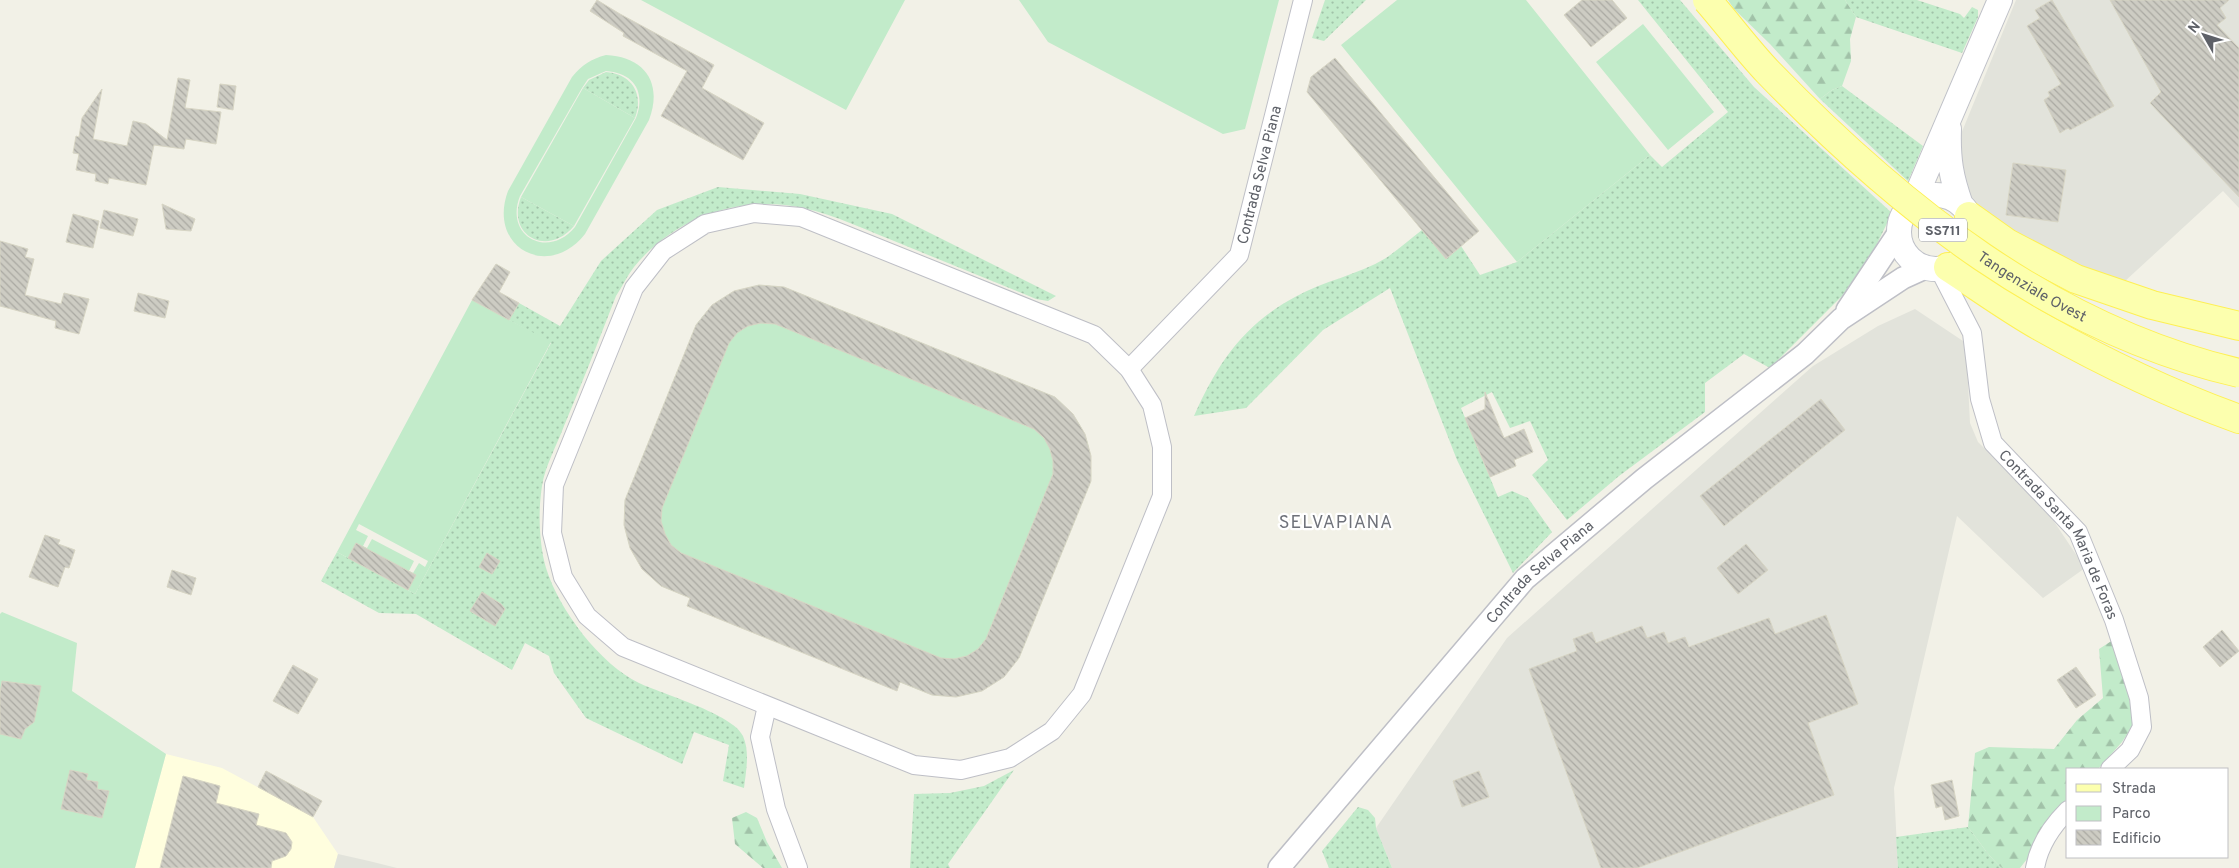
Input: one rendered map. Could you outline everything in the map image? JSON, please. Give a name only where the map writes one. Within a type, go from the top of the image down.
[{"type":"main road","name":"Tangenziale Ovest","points":[[1707,0],[1767,71],[1869,169],[1945,232],[2021,283],[2112,330],[2170,353],[2239,373]]},
{"type":"main road","points":[[2000,0],[1913,203],[1902,216],[1899,232],[1902,247],[1906,254],[1918,265],[1937,268],[2040,327],[2136,376],[2194,403],[2239,419]]},
{"type":"main road","points":[[1937,268],[1957,262],[1970,246],[1972,236],[1965,211],[1951,179],[1948,155],[1950,118]]},
{"type":"main road","points":[[1913,203],[1920,199],[1937,195],[1946,196],[2007,243],[2076,279],[2152,304],[2239,326]]},
{"type":"street","name":"Contrada Selva Piana","points":[[1129,369],[1239,255],[1303,0]]},
{"type":"street","points":[[754,213],[801,217],[1094,335],[1129,369],[1152,406],[1162,447],[1162,496],[1082,694],[1052,731],[1010,758],[961,770],[914,765],[767,706],[623,648],[587,616],[563,577],[552,533],[554,485],[634,288],[663,251],[705,224],[754,213]]},
{"type":"street","points":[[1842,319],[1899,232]]},
{"type":"street","points":[[1842,319],[1903,278],[1937,268]]},
{"type":"street","name":"Contrada Santa Maria de Foras","points":[[1937,268],[1972,333],[1980,399],[1993,443],[2078,532],[2114,620],[2139,698],[2142,727],[2130,750],[2111,768]]},
{"type":"street","name":"Contrada Selva Piana","points":[[1279,868],[1525,579],[1644,479],[1805,354],[1842,319]]},
{"type":"street","points":[[767,706],[760,737],[776,809],[798,868]]},
{"type":"street","points":[[2035,868],[2037,854],[2053,826],[2066,812]]},
{"type":"shaded area","points":[[2016,0],[2239,0],[2239,208],[2223,191],[2124,282],[2094,273],[1985,218],[1967,198],[1958,155],[1961,134]]},
{"type":"shaded area","points":[[1915,309],[1966,343],[1970,423],[1978,442],[2045,508],[2085,568],[2043,598],[1957,516],[1894,788],[1898,868],[1392,868],[1376,828],[1507,638],[1813,366],[1878,326]]},
{"type":"shaded area","points":[[166,754],[222,768],[313,817],[338,854],[334,868],[135,868]]},
{"type":"shaded area","points":[[338,854],[369,861],[397,868],[334,868]]},
{"type":"green space","points":[[641,0],[905,0],[846,110]]},
{"type":"green space","points":[[1019,0],[1279,0],[1245,129],[1223,134],[1048,42]]},
{"type":"green space","points":[[1325,0],[1366,0],[1324,41],[1312,38]]},
{"type":"green space","points":[[1397,0],[1526,0],[1650,155],[1517,262],[1341,45]]},
{"type":"green space","points":[[1638,0],[1680,0],[1754,87],[1892,213],[1874,250],[1842,296],[1770,368],[1744,354],[1705,383],[1705,412],[1619,476],[1567,520],[1532,475],[1548,460],[1530,421],[1510,428],[1492,392],[1461,408],[1498,497],[1512,491],[1528,498],[1552,532],[1513,573],[1457,460],[1390,288],[1323,330],[1246,408],[1194,416],[1222,363],[1246,333],[1277,308],[1295,297],[1375,264],[1386,258],[1422,230],[1446,259],[1461,246],[1480,275],[1517,262],[1650,155],[1662,167],[1728,112]]},
{"type":"green space","points":[[1728,0],[1845,0],[1856,17],[1850,39],[1851,61],[1842,86],[1832,90],[1820,99],[1770,44],[1734,9]]},
{"type":"green space","points":[[1845,0],[1917,0],[1960,14],[1964,18],[1972,7],[1978,10],[1978,17],[1962,53],[1856,17]]},
{"type":"green space","points":[[1643,24],[1714,112],[1668,150],[1596,62]]},
{"type":"green space","points":[[606,55],[631,61],[647,74],[652,84],[654,95],[649,120],[585,234],[570,248],[554,255],[539,256],[525,251],[513,242],[506,228],[504,211],[508,191],[572,77],[587,63]],"holes":[[[606,71],[624,76],[635,85],[639,100],[636,118],[575,227],[564,237],[553,242],[531,239],[523,232],[518,222],[517,210],[520,196],[588,79]]]},
{"type":"green space","points":[[606,72],[623,77],[634,87],[638,101],[635,118],[583,88],[589,80]]},
{"type":"green space","points":[[1842,86],[1923,146],[1908,181],[1820,99],[1832,90]]},
{"type":"green space","points":[[583,88],[635,118],[574,226],[521,197]]},
{"type":"green space","points":[[718,187],[800,194],[892,214],[1056,296],[1048,301],[1036,299],[840,219],[803,208],[780,204],[756,204],[733,207],[711,213],[689,223],[669,235],[650,250],[629,274],[616,296],[546,471],[542,486],[540,517],[546,568],[552,584],[571,618],[610,663],[639,683],[712,712],[737,728],[743,736],[746,748],[747,762],[744,788],[723,781],[729,745],[694,732],[682,764],[586,718],[554,673],[549,656],[525,643],[512,670],[416,614],[379,613],[321,581],[337,552],[415,594],[551,343],[509,320],[519,303],[560,326],[601,261],[657,210]]},
{"type":"green space","points":[[521,197],[574,226],[563,236],[552,240],[541,241],[532,238],[524,231],[519,222],[518,210]]},
{"type":"green space","points":[[759,285],[784,287],[1055,397],[1080,425],[1088,444],[1091,481],[1019,658],[1010,669],[991,685],[971,694],[960,696],[932,695],[661,586],[635,558],[625,527],[625,500],[696,325],[710,308],[723,298]]},
{"type":"green space","points":[[472,300],[551,342],[415,594],[337,552]],"holes":[[[359,524],[428,561],[425,567],[419,563],[413,573],[409,571],[414,561],[372,539],[367,548],[363,546],[368,536],[356,530]]]},
{"type":"green space","points":[[2,612],[77,643],[72,691],[166,754],[135,868],[0,868],[0,614]]},
{"type":"green space","points":[[2113,640],[2126,683],[2134,724],[2122,742],[2099,768],[2066,768],[2066,800],[2049,817],[2038,834],[2031,854],[2020,868],[2002,868],[1988,854],[1968,827],[1975,753],[1989,747],[2054,749],[2077,720],[2103,698],[2099,649]]},
{"type":"green space","points":[[1014,770],[948,864],[950,868],[910,868],[914,794],[950,793],[984,786]]},
{"type":"green space","points":[[1358,807],[1368,810],[1375,818],[1376,828],[1392,868],[1329,868],[1322,851]]},
{"type":"green space","points":[[746,812],[757,818],[767,842],[782,868],[763,868],[735,844],[732,818]]},
{"type":"green space","points":[[1968,827],[1988,854],[2002,868],[1898,868],[1896,837]]},
{"type":"building","points":[[597,0],[714,65],[702,88],[764,123],[743,160],[661,116],[687,71],[623,36],[624,33],[590,11]]},
{"type":"building","points":[[1582,0],[1612,0],[1627,18],[1591,47],[1564,15]]},
{"type":"building","points":[[2052,0],[2114,106],[2070,130],[2068,128],[2060,133],[2044,100],[2050,96],[2048,92],[2061,84],[2027,26],[2040,18],[2035,10]]},
{"type":"building","points":[[2110,0],[2229,0],[2220,8],[2226,18],[2217,25],[2239,48],[2239,197],[2150,103],[2161,92]]},
{"type":"building","points":[[1335,58],[1479,231],[1446,259],[1307,92],[1311,77]]},
{"type":"building","points":[[178,78],[190,80],[185,108],[221,112],[216,144],[186,139],[184,149],[154,145],[146,185],[109,178],[108,184],[95,181],[96,174],[76,170],[79,154],[73,153],[76,136],[79,137],[82,118],[102,89],[93,139],[127,146],[133,121],[146,124],[167,140]]},
{"type":"building","points":[[220,84],[236,86],[233,110],[217,107]]},
{"type":"building","points":[[2013,163],[2066,170],[2058,222],[2006,215]]},
{"type":"building","points":[[162,204],[195,219],[191,231],[166,229]]},
{"type":"building","points":[[104,210],[138,219],[133,236],[100,228]]},
{"type":"building","points":[[73,214],[99,221],[93,248],[66,242]]},
{"type":"building","points":[[0,241],[28,249],[25,257],[34,259],[25,295],[61,304],[64,293],[89,299],[79,334],[55,328],[56,321],[0,306]]},
{"type":"building","points":[[496,264],[510,272],[499,292],[519,303],[509,320],[472,300]]},
{"type":"building","points":[[759,285],[784,287],[1055,397],[1073,414],[1085,434],[1091,456],[1091,481],[1019,658],[1004,677],[982,691],[956,697],[932,695],[900,682],[897,691],[687,606],[690,598],[661,586],[642,569],[630,548],[624,525],[625,500],[696,325],[712,305],[734,291]],"holes":[[[761,323],[775,324],[1034,429],[1044,438],[1050,449],[1053,461],[1053,474],[986,639],[978,649],[967,656],[954,659],[941,658],[681,553],[671,545],[661,521],[662,508],[729,343],[737,333],[748,326]]]},
{"type":"building","points":[[138,293],[169,301],[165,318],[134,311]]},
{"type":"building","points":[[1485,392],[1504,438],[1524,429],[1533,452],[1514,460],[1516,466],[1490,477],[1465,418],[1485,409]]},
{"type":"building","points":[[1821,399],[1845,430],[1724,526],[1700,496]]},
{"type":"building","points":[[45,535],[60,540],[58,544],[75,550],[69,568],[65,567],[58,587],[29,577]]},
{"type":"building","points":[[356,543],[416,575],[408,590],[348,558]]},
{"type":"building","points":[[1746,544],[1768,570],[1738,594],[1717,568]]},
{"type":"building","points":[[487,553],[500,561],[492,574],[479,567]]},
{"type":"building","points":[[172,570],[196,578],[191,595],[167,587]]},
{"type":"building","points":[[482,592],[501,604],[505,609],[495,626],[470,611]]},
{"type":"building","points":[[1826,615],[1858,704],[1808,723],[1834,795],[1637,868],[1601,868],[1529,669],[1577,651],[1573,639],[1592,632],[1596,643],[1642,626],[1647,638],[1664,632],[1668,643],[1685,637],[1689,647],[1769,618],[1775,634]]},
{"type":"building","points":[[2222,630],[2239,651],[2220,667],[2203,647]]},
{"type":"building","points":[[293,665],[318,679],[298,714],[273,701]]},
{"type":"building","points":[[2076,667],[2096,695],[2076,708],[2057,680]]},
{"type":"building","points":[[2,681],[41,686],[34,722],[25,729],[21,739],[0,734],[0,693]]},
{"type":"building","points":[[70,770],[88,774],[86,780],[98,782],[97,789],[109,791],[102,818],[61,809]]},
{"type":"building","points":[[266,771],[322,801],[313,817],[258,787]]},
{"type":"building","points":[[1479,771],[1489,797],[1462,807],[1453,781]]},
{"type":"building","points":[[183,776],[220,786],[216,803],[259,814],[256,825],[286,833],[292,842],[291,849],[286,856],[272,861],[271,868],[160,868]]},
{"type":"building","points":[[1952,780],[1959,816],[1945,820],[1942,806],[1936,808],[1931,785]]},
{"type":"district","name":"SELVAPIANA","points":[[1336,522]]}]
